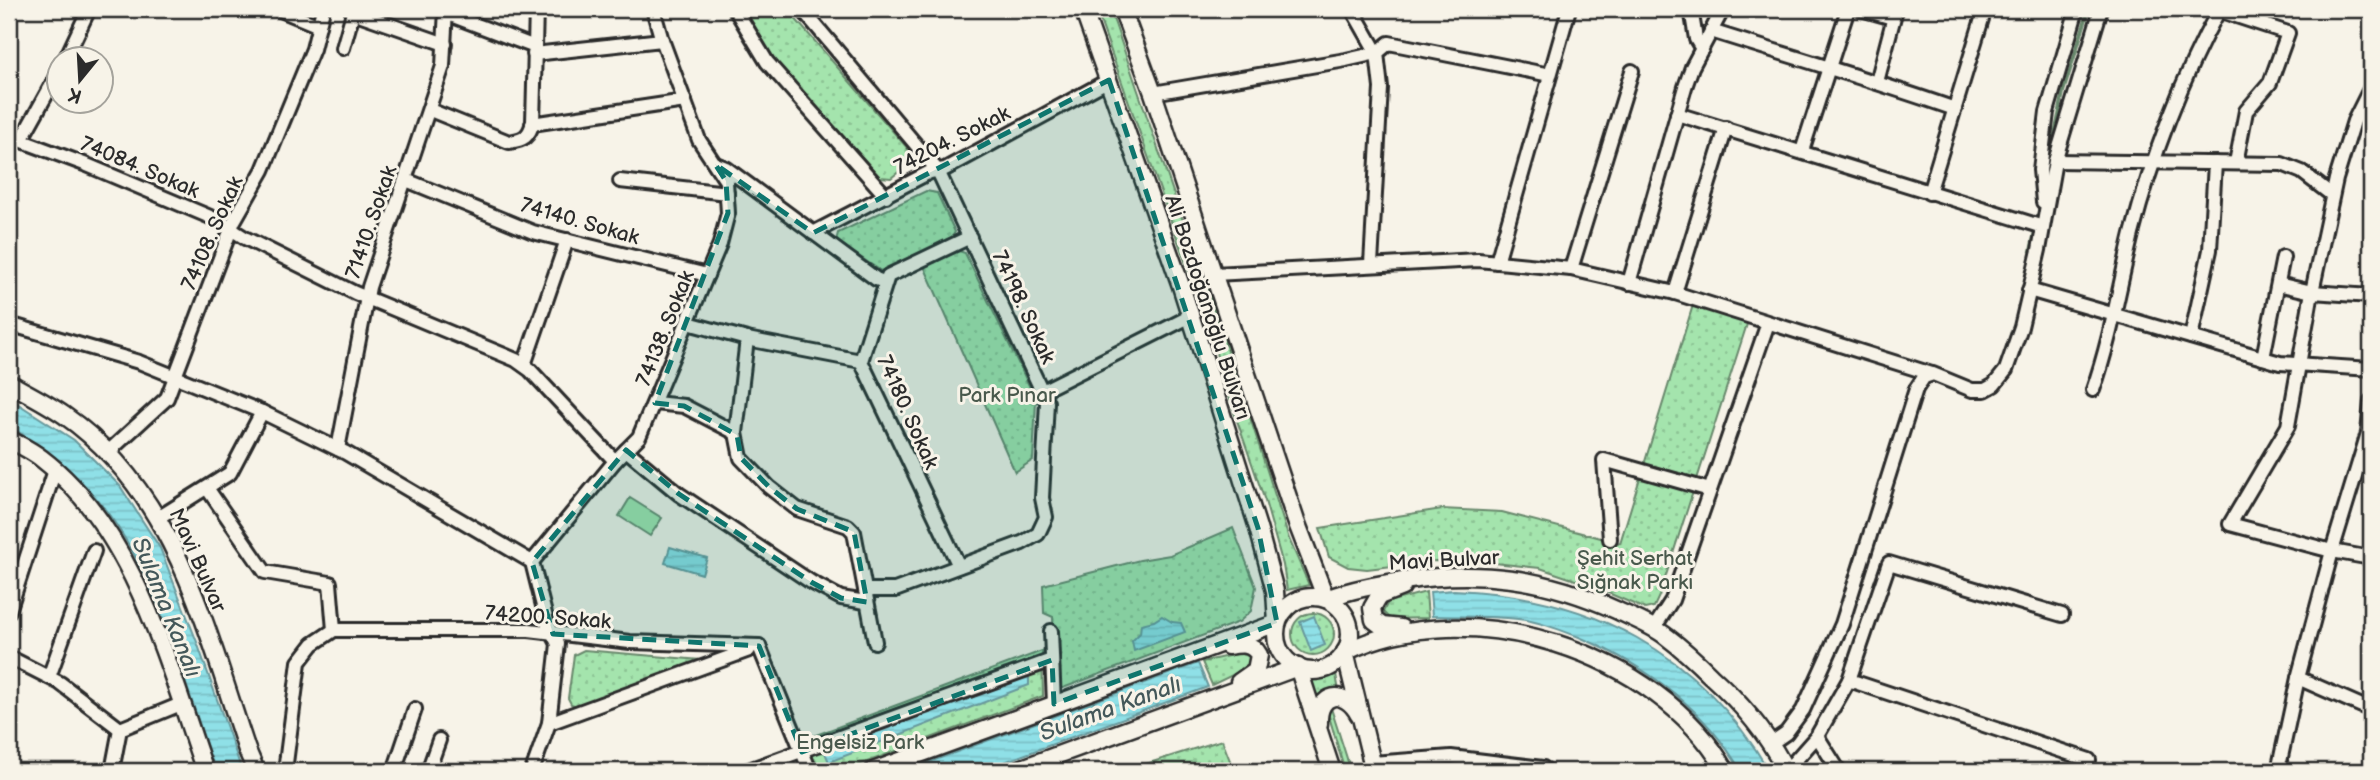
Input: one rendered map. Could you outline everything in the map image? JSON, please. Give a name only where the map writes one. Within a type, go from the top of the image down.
[{"type":"main road","name":"Ali Bozdoğanoğlu Bulvarı","points":[[1083,9],[1191,316],[1258,527],[1275,591],[1277,623]]},
{"type":"main road","name":"Ali Bozdoğanoğlu Bulvarı","points":[[1122,9],[1153,93],[1296,521],[1326,599]]},
{"type":"main road","name":"Mavi Bulvar","points":[[9,383],[63,414],[107,453],[130,478],[158,517],[199,607],[256,771]]},
{"type":"main road","points":[[9,439],[40,457],[75,489],[113,538],[140,591],[205,771]]},
{"type":"main road","name":"Mavi Bulvar","points":[[1326,599],[1352,589],[1427,577],[1480,575],[1517,578],[1587,597],[1654,628],[1695,660],[1732,695],[1758,725],[1786,771]]},
{"type":"main road","points":[[1427,577],[1379,596],[1373,608],[1374,620],[1382,626],[1487,629],[1520,633],[1571,648],[1611,664],[1648,687],[1690,724],[1726,771]]},
{"type":"main road","points":[[1301,599],[1326,599],[1345,615],[1349,640],[1345,652],[1327,668],[1314,671],[1298,667],[1284,656],[1278,646],[1277,623],[1282,612],[1301,599]]},
{"type":"main road","points":[[873,771],[1277,623]]},
{"type":"main road","points":[[1345,652],[1389,636],[1430,629]]},
{"type":"main road","points":[[1195,652],[1243,643],[1255,649],[1259,655],[1256,670],[1212,698]]},
{"type":"main road","points":[[1345,652],[1373,767]]},
{"type":"main road","points":[[1014,771],[1298,667]]},
{"type":"main road","points":[[1298,667],[1332,771]]},
{"type":"main road","points":[[1320,734],[1319,711],[1328,698],[1347,701],[1358,712],[1362,724]]},
{"type":"street","points":[[72,46],[89,9]]},
{"type":"street","points":[[278,9],[319,26]]},
{"type":"street","name":"74108. Sokak","points":[[107,453],[166,398],[231,229],[262,170],[313,49],[323,9]]},
{"type":"street","points":[[430,110],[509,142],[522,141],[530,134],[536,9]]},
{"type":"street","name":"74138. Sokak","points":[[532,562],[615,461],[639,437],[720,244],[728,213],[726,181],[699,140],[653,9]]},
{"type":"street","points":[[735,9],[767,62],[886,196]]},
{"type":"street","name":"74198. Sokak","points":[[626,450],[679,494],[811,582],[841,598],[895,590],[1030,538],[1038,534],[1046,517],[1042,498],[1047,401],[971,237],[938,171],[802,9]]},
{"type":"street","points":[[1352,9],[1377,53],[1381,88],[1371,264]]},
{"type":"street","points":[[1497,262],[1569,9]]},
{"type":"street","points":[[1691,9],[1696,39],[1702,49]]},
{"type":"street","points":[[1629,283],[1692,68],[1723,9]]},
{"type":"street","points":[[1802,151],[1848,9]]},
{"type":"street","points":[[1861,9],[1895,14],[1877,82]]},
{"type":"street","points":[[1929,193],[1985,9]]},
{"type":"street","points":[[2043,227],[2040,170],[2047,111],[2077,9]]},
{"type":"street","points":[[1214,274],[1478,260],[1571,269],[1675,293],[1933,374],[1972,390],[1985,390],[1994,385],[2006,370],[2021,327],[2055,161],[2101,9]]},
{"type":"street","points":[[2093,390],[2107,350],[2133,232],[2155,163],[2200,44],[2217,9],[2288,33],[2270,83],[2246,111],[2236,163]]},
{"type":"street","points":[[343,48],[353,10],[445,44]]},
{"type":"street","points":[[446,11],[534,50],[662,40]]},
{"type":"street","name":"71410. Sokak","points":[[338,449],[366,298],[443,66],[446,11]]},
{"type":"street","points":[[1712,31],[1955,109]]},
{"type":"street","points":[[1153,93],[1377,53],[1389,43],[1550,75]]},
{"type":"street","points":[[1571,269],[1632,71]]},
{"type":"street","name":"74204. Sokak","points":[[813,233],[930,172],[945,169],[1109,80]]},
{"type":"street","points":[[2371,87],[2354,121],[2332,195],[2288,426],[2230,524],[2332,551],[2371,558]]},
{"type":"street","points":[[15,138],[46,91]]},
{"type":"street","points":[[532,124],[685,101]]},
{"type":"street","points":[[1677,114],[2043,227]]},
{"type":"street","points":[[1675,293],[1726,128]]},
{"type":"street","name":"74084. Sokak","points":[[15,138],[215,219],[366,298],[524,365]]},
{"type":"street","points":[[2055,161],[2282,164],[2302,172],[2332,195]]},
{"type":"street","points":[[2191,337],[2210,250],[2215,163]]},
{"type":"street","points":[[715,164],[726,168],[876,279],[884,282],[888,276],[971,237]]},
{"type":"street","name":"74140. Sokak","points":[[406,180],[533,232],[707,275]]},
{"type":"street","points":[[620,181],[727,193]]},
{"type":"street","points":[[567,240],[524,365],[615,461]]},
{"type":"street","points":[[2263,358],[2283,257]]},
{"type":"street","name":"74180. Sokak","points":[[884,282],[861,361],[959,566]]},
{"type":"street","points":[[2278,284],[2312,292],[2371,296]]},
{"type":"street","points":[[2029,290],[2280,363],[2371,369]]},
{"type":"street","points":[[1042,391],[1191,316]]},
{"type":"street","points":[[688,323],[747,339],[861,361]]},
{"type":"street","points":[[1654,628],[1672,600],[1768,323]]},
{"type":"street","points":[[9,324],[139,362],[262,412],[338,449],[532,562],[547,622],[558,645],[549,723],[532,771]]},
{"type":"street","points":[[747,339],[736,433],[741,458],[769,487],[797,509],[848,526],[854,531],[875,642]]},
{"type":"street","points":[[1770,744],[1786,733],[1803,710],[1821,673],[1842,624],[1916,389],[1924,377],[1933,374]]},
{"type":"street","points":[[2278,771],[2298,678],[2332,551],[2368,433],[2371,401]]},
{"type":"street","points":[[655,403],[684,406],[736,433]]},
{"type":"street","points":[[158,517],[230,473],[262,412]]},
{"type":"street","points":[[1610,539],[1604,460],[1710,490]]},
{"type":"street","points":[[9,611],[55,470]]},
{"type":"street","points":[[207,488],[265,572],[330,583],[334,630],[313,644],[299,662],[285,771]]},
{"type":"street","points":[[49,677],[94,551]]},
{"type":"street","points":[[1786,771],[1817,736],[1849,680],[1889,563],[2062,615]]},
{"type":"street","name":"74200. Sokak","points":[[334,630],[529,630],[630,642],[759,646]]},
{"type":"street","points":[[1051,631],[1054,704]]},
{"type":"street","points":[[549,723],[759,646],[810,771]]},
{"type":"street","points":[[9,657],[49,677],[120,729]]},
{"type":"street","points":[[746,771],[1052,660]]},
{"type":"street","points":[[2298,678],[2371,710]]},
{"type":"street","points":[[1849,680],[2090,760]]},
{"type":"street","points":[[120,729],[181,704]]},
{"type":"street","points":[[394,771],[415,709]]},
{"type":"street","points":[[112,771],[120,729]]},
{"type":"street","points":[[1817,736],[1839,771]]},
{"type":"street","points":[[428,771],[439,740]]},
{"type":"street","points":[[1373,767],[1451,757],[1543,768],[1547,771]]},
{"type":"highlighted area","points":[[1109,80],[1258,528],[1277,623],[1054,704],[1052,660],[802,752],[759,646],[553,634],[532,562],[626,450],[679,494],[811,582],[841,598],[867,602],[854,532],[797,509],[769,487],[741,458],[737,435],[684,406],[655,403],[728,213],[726,181],[715,164],[813,233]]},
{"type":"green space","points":[[743,9],[787,9],[916,158],[891,178],[880,177],[773,58]]},
{"type":"green space","points":[[1096,9],[1109,9],[1115,24],[1240,386],[1289,539],[1309,585],[1287,590],[1283,565],[1265,501],[1206,320]]},
{"type":"green space","points":[[2088,9],[2064,92],[2030,251],[2063,91]]},
{"type":"green space","points":[[926,191],[937,193],[955,232],[950,240],[881,271],[836,241],[838,233]]},
{"type":"green space","name":"Park Pınar","points":[[959,251],[965,253],[1036,400],[1033,460],[1015,472],[924,266]]},
{"type":"green space","name":"Şehit Serhat Sığnak Parkı","points":[[1693,305],[1748,321],[1654,607],[1645,609],[1590,585],[1540,568],[1485,562],[1435,561],[1367,569],[1348,567],[1329,557],[1320,528],[1442,509],[1502,512],[1620,543]]},
{"type":"green space","points":[[630,498],[662,518],[650,536],[619,516]]},
{"type":"green space","points":[[1233,528],[1256,587],[1251,611],[1239,622],[1055,691],[1053,617],[1044,613],[1043,585],[1170,555]]},
{"type":"green space","points":[[1426,592],[1428,618],[1390,619],[1383,612],[1388,602]]},
{"type":"green space","points":[[1313,613],[1328,619],[1334,634],[1328,649],[1313,655],[1298,649],[1292,634],[1298,619]]},
{"type":"green space","points":[[584,650],[701,660],[577,706],[571,704],[568,698],[574,655]]},
{"type":"green space","name":"Engelsiz Park","points":[[1042,651],[1043,696],[843,771],[818,771],[805,739]]},
{"type":"green space","points":[[1241,653],[1250,659],[1247,668],[1212,685],[1202,662]]},
{"type":"green space","points":[[1336,674],[1339,692],[1314,697],[1309,681]]},
{"type":"green space","points":[[1330,705],[1351,771],[1345,771],[1326,706]]},
{"type":"green space","points":[[1222,740],[1234,771],[1124,771]]},
{"type":"green space","name":"Engelsiz Park","points":[[785,749],[796,765],[796,771],[724,771]]},
{"type":"water","name":"Sulama Kanalı","points":[[9,398],[74,440],[120,486],[160,548],[197,642],[242,771],[216,771],[161,614],[127,542],[105,510],[79,480],[47,452],[9,426]]},
{"type":"water","points":[[670,547],[707,558],[702,574],[665,563]]},
{"type":"water","points":[[1454,590],[1504,594],[1551,604],[1595,618],[1637,638],[1675,663],[1710,693],[1741,729],[1769,771],[1741,771],[1726,748],[1691,708],[1650,675],[1603,648],[1579,637],[1526,620],[1432,616],[1430,592]]},
{"type":"water","points":[[1162,616],[1172,622],[1181,623],[1185,632],[1134,651],[1132,641],[1140,633],[1141,624]]},
{"type":"water","points":[[1314,616],[1325,645],[1311,651],[1300,622]]},
{"type":"water","name":"Sulama Kanalı","points":[[1198,663],[1208,687],[980,771],[905,771]]},
{"type":"water","name":"Engelsiz Park","points":[[1029,672],[1029,685],[829,762],[823,748]]}]
